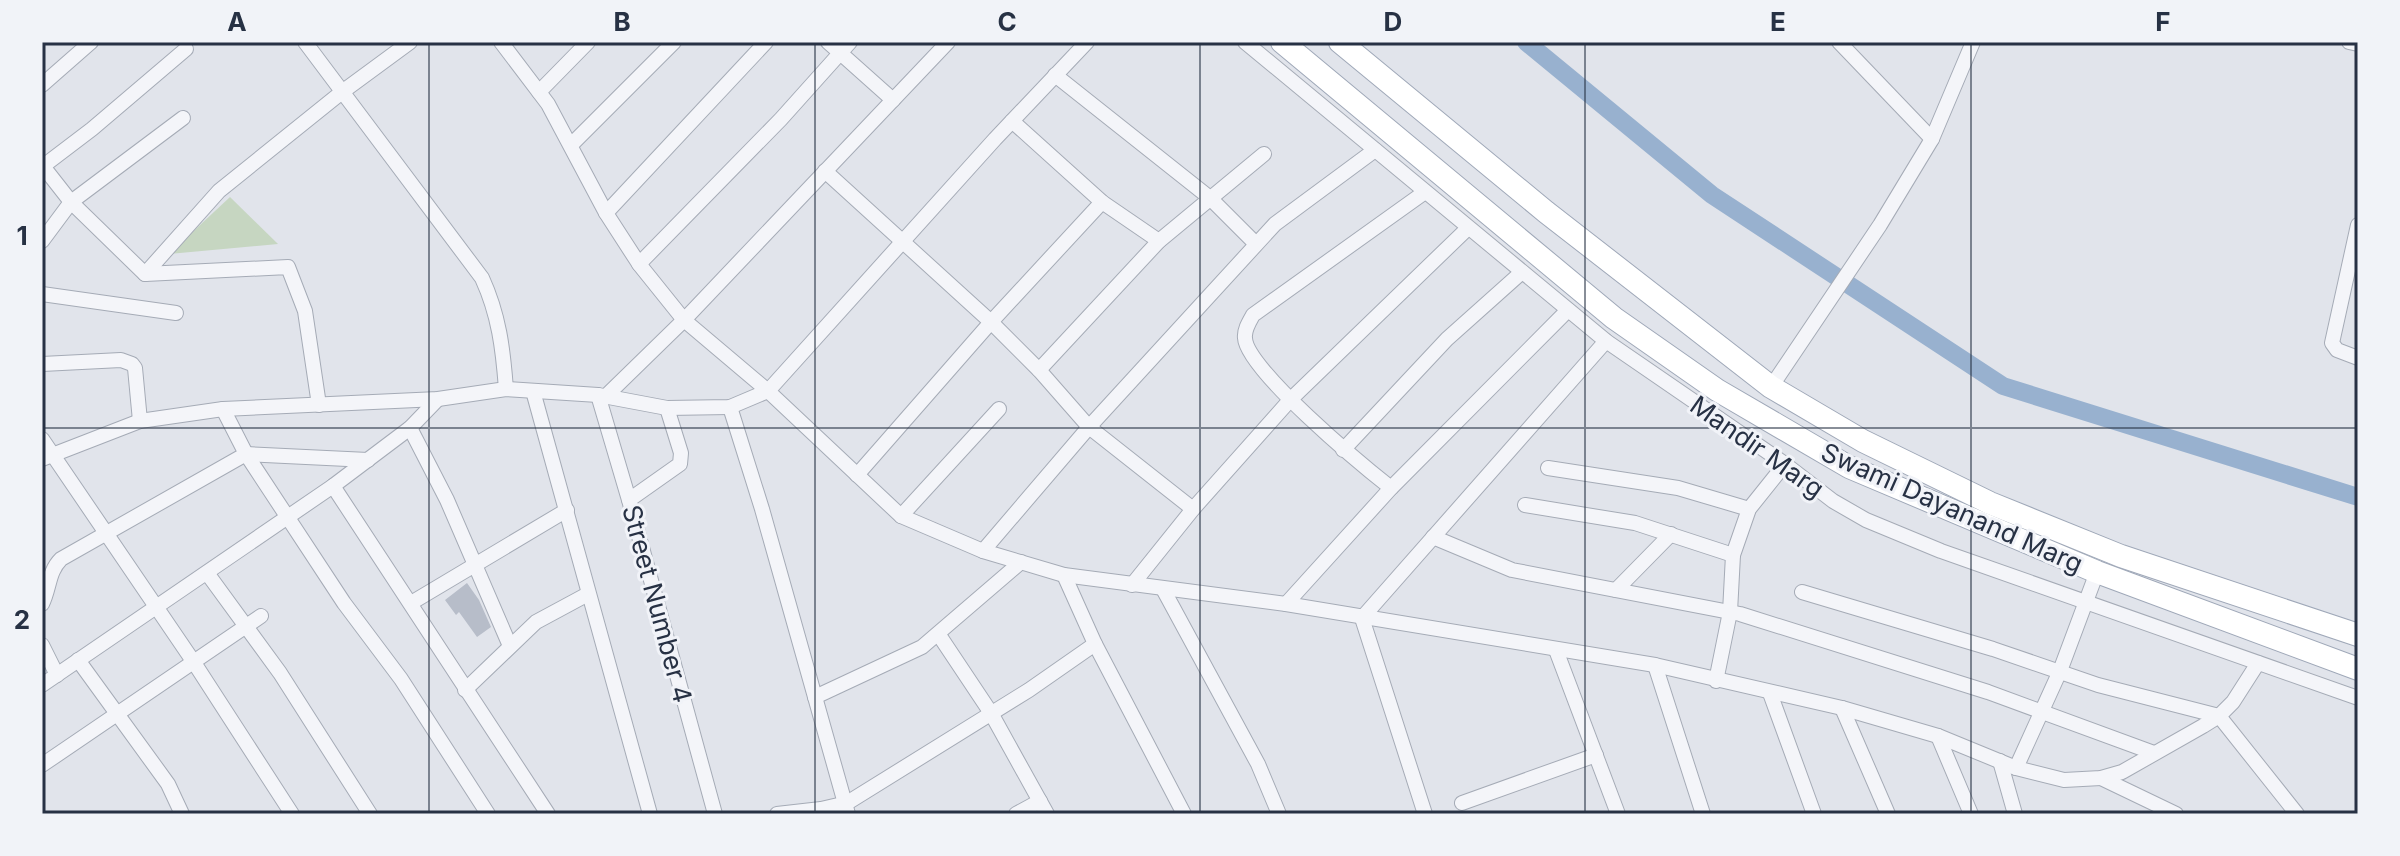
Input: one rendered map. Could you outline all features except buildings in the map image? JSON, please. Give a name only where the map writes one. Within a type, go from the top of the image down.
[{"type":"main road","name":"Swami Dayanand Marg","points":[[1282,42],[1614,318],[1717,390],[1849,467],[2097,572],[2358,669]]},
{"type":"main road","name":"Swami Dayanand Marg","points":[[1340,42],[1546,212],[1771,387],[1863,441],[1990,503],[2121,556],[2358,635]]},
{"type":"street","points":[[42,85],[91,42]]},
{"type":"street","points":[[305,42],[482,278],[494,304],[502,338],[506,389]]},
{"type":"street","points":[[145,274],[219,191],[342,92],[410,42]]},
{"type":"street","points":[[501,42],[539,92],[606,213],[639,264],[684,320],[768,391],[901,516],[983,551],[1064,575],[1286,604],[1655,665],[1842,708],[1938,736],[2016,768],[2064,780],[2101,778],[2122,772],[2219,716],[2233,702],[2258,663]]},
{"type":"street","points":[[539,92],[588,42]]},
{"type":"street","points":[[571,145],[674,42]]},
{"type":"street","points":[[606,213],[766,42]]},
{"type":"street","points":[[828,42],[845,48],[893,100]]},
{"type":"street","points":[[602,395],[684,320],[948,42]]},
{"type":"street","points":[[47,458],[140,421],[223,409],[438,399],[506,389],[602,395],[667,408],[730,407],[768,391],[1087,42]]},
{"type":"street","name":"Mandir Marg","points":[[1245,42],[1467,229],[1606,341],[1785,464],[1833,501],[1866,520],[1941,551],[2358,698]]},
{"type":"street","points":[[1839,42],[1932,139]]},
{"type":"street","points":[[1771,387],[1880,225],[1932,139],[1973,42]]},
{"type":"street","points":[[2349,42],[2358,44]]},
{"type":"street","points":[[639,264],[781,119],[845,48]]},
{"type":"street","points":[[186,49],[92,129],[42,166],[71,202],[145,274],[288,267],[305,311],[319,405]]},
{"type":"street","points":[[1055,75],[1210,198],[1256,244]]},
{"type":"street","points":[[42,241],[71,202],[183,118]]},
{"type":"street","points":[[1012,121],[1102,202],[1159,241]]},
{"type":"street","points":[[983,551],[1089,427],[1275,224],[1375,150]]},
{"type":"street","points":[[1039,370],[1159,241],[1264,154]]},
{"type":"street","points":[[825,171],[991,322],[1089,427],[1193,509]]},
{"type":"street","points":[[1391,488],[1343,450],[1290,400],[1250,352],[1244,340],[1253,315],[1425,192]]},
{"type":"street","points":[[857,475],[991,322],[1102,202]]},
{"type":"street","points":[[2358,225],[2332,343],[2337,350],[2358,358]]},
{"type":"street","points":[[1132,585],[1193,509],[1290,400],[1467,229]]},
{"type":"street","points":[[1343,450],[1447,339],[1522,272]]},
{"type":"street","points":[[42,294],[176,313]]},
{"type":"street","points":[[1286,604],[1391,488],[1568,310]]},
{"type":"street","points":[[1362,618],[1606,341]]},
{"type":"street","points":[[42,364],[121,360],[132,364],[135,368],[140,421]]},
{"type":"street","points":[[533,391],[650,814]]},
{"type":"street","name":"Street Number 4","points":[[602,395],[715,814]]},
{"type":"street","points":[[42,685],[333,486],[410,428],[438,399]]},
{"type":"street","points":[[730,407],[848,808]]},
{"type":"street","points":[[629,500],[680,464],[681,453],[667,408]]},
{"type":"street","points":[[223,409],[246,454],[286,517],[344,603],[401,679],[488,814]]},
{"type":"street","points":[[901,516],[999,409]]},
{"type":"street","points":[[410,428],[447,500],[510,646]]},
{"type":"street","points":[[42,439],[47,458],[105,532],[157,607],[292,814]]},
{"type":"street","points":[[42,604],[55,565],[105,532],[246,454],[368,460]]},
{"type":"street","points":[[1716,681],[1730,612],[1733,555],[1749,509],[1785,464]]},
{"type":"street","points":[[1548,468],[1678,488],[1749,509]]},
{"type":"street","points":[[333,486],[548,814]]},
{"type":"street","points":[[1525,505],[1635,523],[1733,555]]},
{"type":"street","points":[[411,603],[567,510]]},
{"type":"street","points":[[1616,590],[1671,534]]},
{"type":"street","points":[[1433,537],[1512,570],[1730,612],[2041,710],[2154,753]]},
{"type":"street","points":[[815,697],[905,657],[939,635],[1021,562]]},
{"type":"street","points":[[2016,768],[2060,671],[2097,572]]},
{"type":"street","points":[[207,573],[247,625],[370,814]]},
{"type":"street","points":[[1064,575],[1180,813]]},
{"type":"street","points":[[1163,589],[1258,764],[1279,814]]},
{"type":"street","points":[[1802,592],[1993,649],[2098,685],[2219,716],[2297,814]]},
{"type":"street","points":[[465,690],[536,622],[588,594]]},
{"type":"street","points":[[42,765],[261,616]]},
{"type":"street","points":[[1362,618],[1425,814]]},
{"type":"street","points":[[939,635],[991,713],[1043,808],[1016,814]]},
{"type":"street","points":[[777,814],[848,808],[1095,644]]},
{"type":"street","points":[[42,645],[57,675]]},
{"type":"street","points":[[1556,650],[1618,814]]},
{"type":"street","points":[[78,660],[118,711],[168,784],[182,814]]},
{"type":"street","points":[[1655,665],[1703,814]]},
{"type":"street","points":[[1770,693],[1814,814]]},
{"type":"street","points":[[1842,708],[1888,814]]},
{"type":"street","points":[[1938,736],[1971,814]]},
{"type":"street","points":[[1462,803],[1596,755]]},
{"type":"street","points":[[2000,761],[2015,814]]},
{"type":"street","points":[[2101,778],[2176,814]]},
{"type":"green space","points":[[230,197],[278,244],[169,254]]},
{"type":"waterway","points":[[1526,42],[1712,195],[2003,386],[2358,497]]}]
